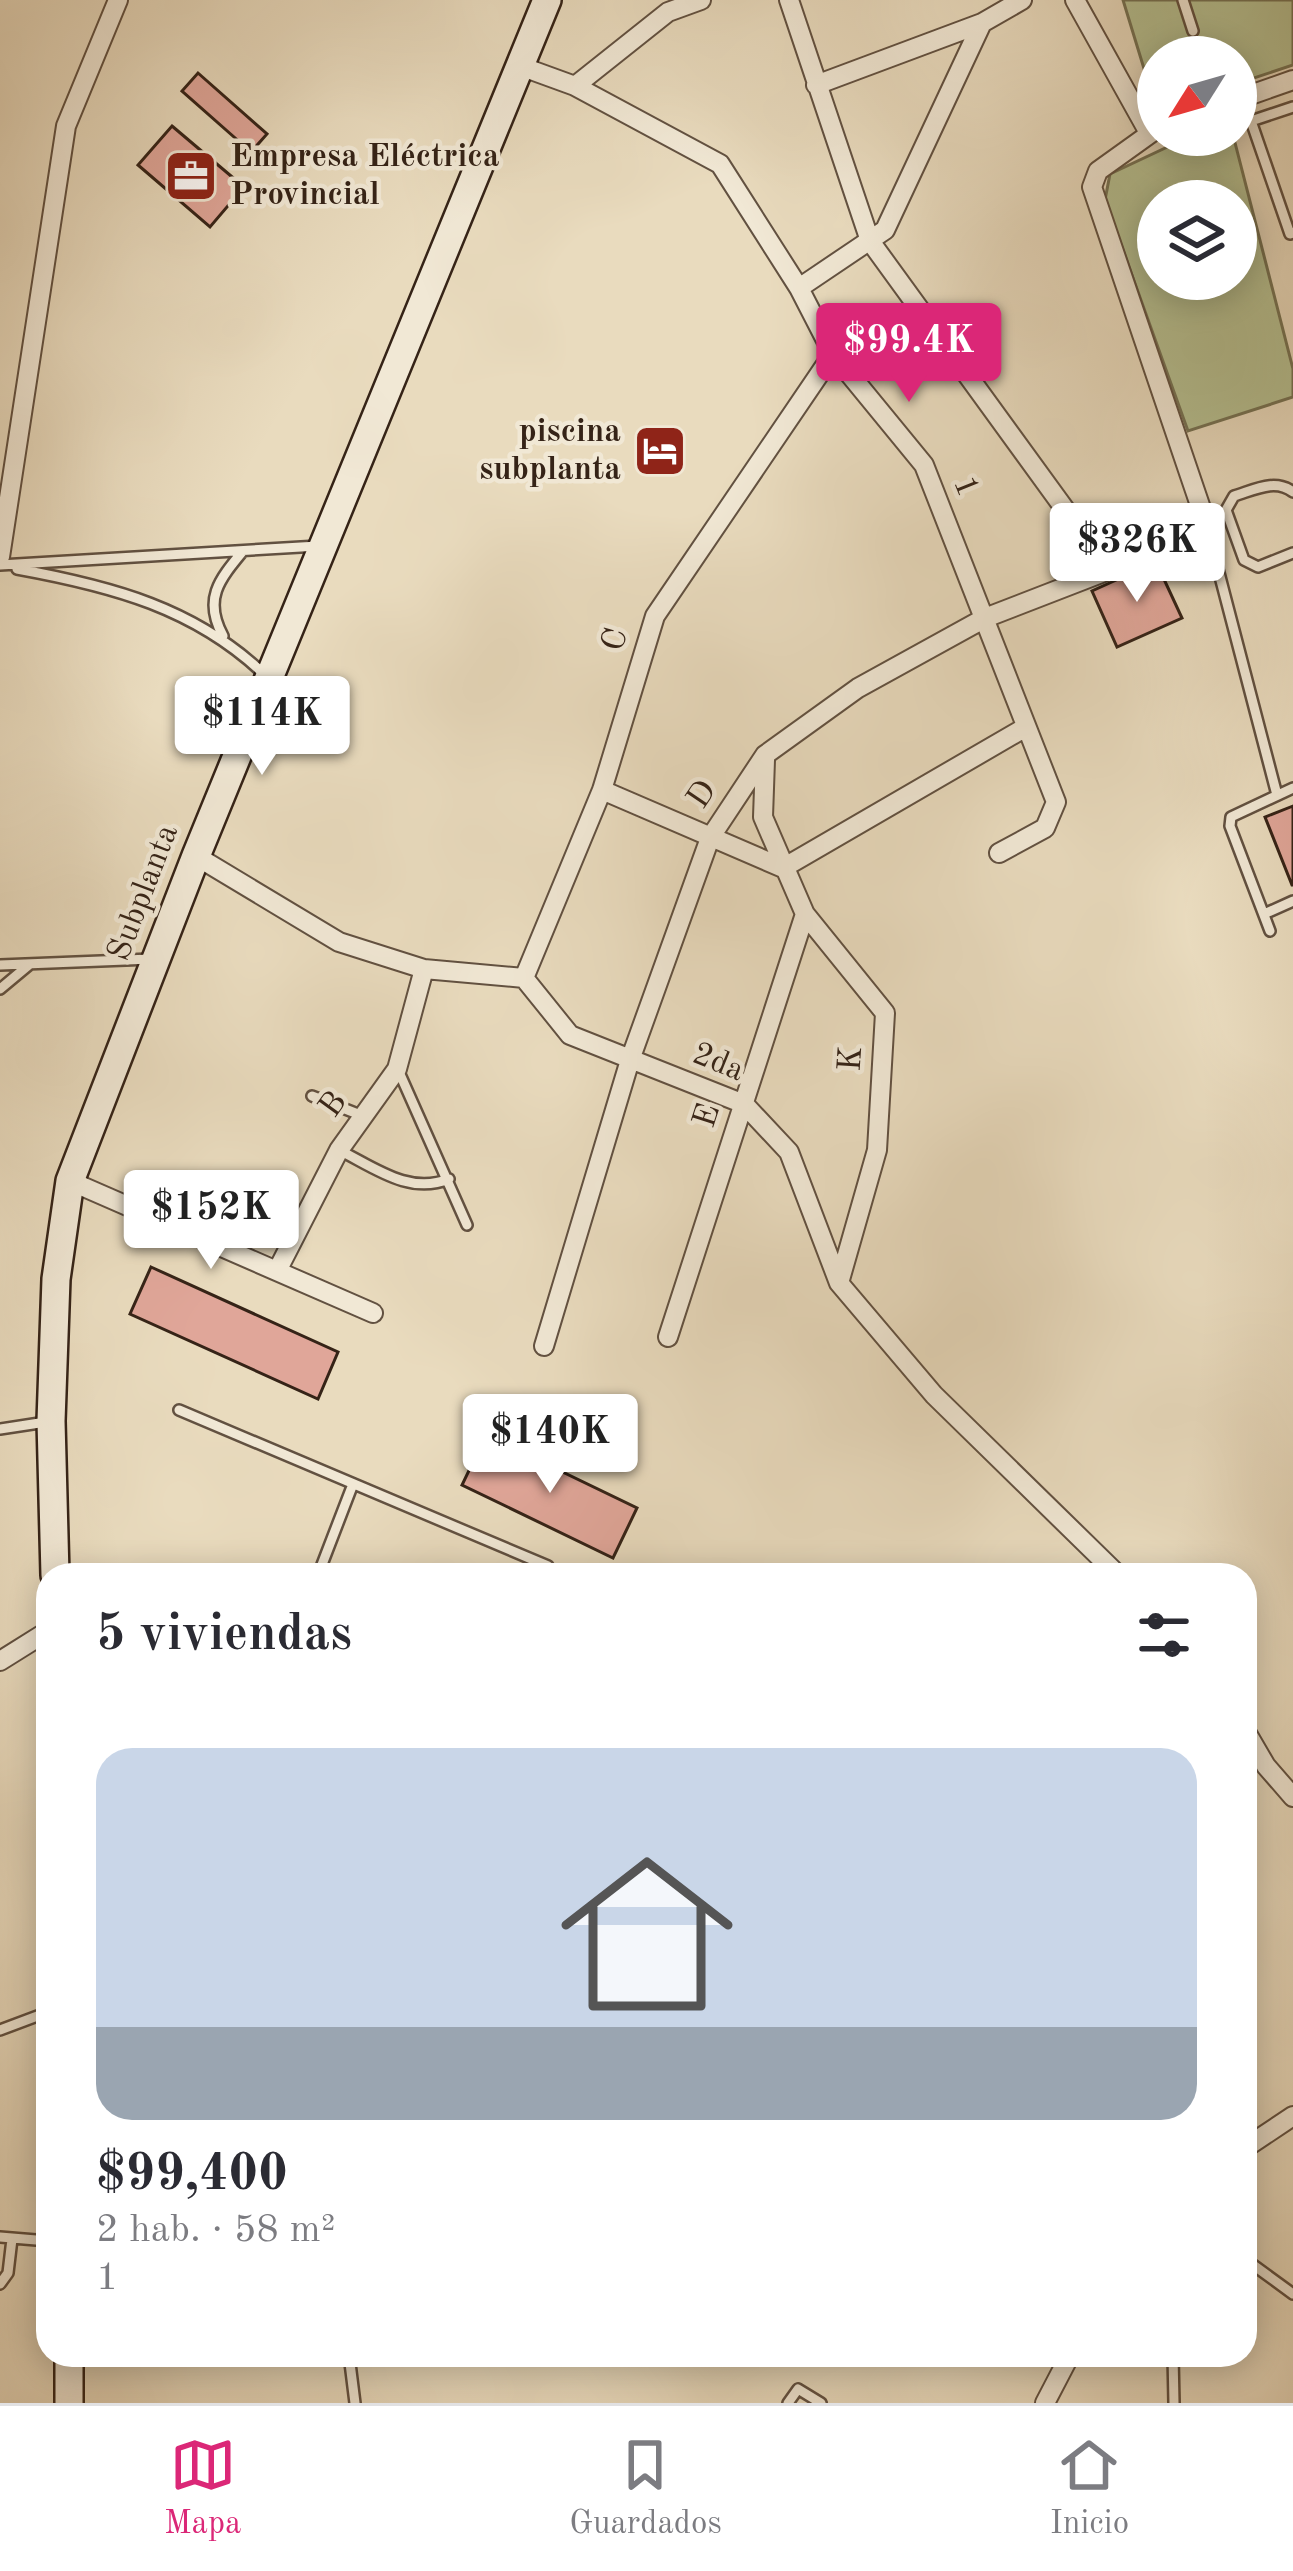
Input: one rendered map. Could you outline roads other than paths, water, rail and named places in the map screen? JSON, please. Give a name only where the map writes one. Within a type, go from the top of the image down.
[{"type":"street","points":[[0,563],[66,126],[118,0]]},
{"type":"street","name":"Subplanta","points":[[55,1563],[51,1421],[56,1280],[70,1181],[196,856],[547,0]]},
{"type":"street","points":[[575,86],[668,12],[701,0]]},
{"type":"street","points":[[789,0],[870,241],[1108,570]]},
{"type":"street","points":[[816,86],[982,23],[1022,0]]},
{"type":"street","points":[[1075,0],[1137,103]]},
{"type":"street","points":[[799,288],[885,230],[982,23]]},
{"type":"street","name":"1","points":[[520,66],[575,86],[720,164],[799,288],[833,353],[923,465],[1056,802],[1045,828],[999,853]]},
{"type":"street","points":[[1257,93],[1293,80]]},
{"type":"street","points":[[1137,141],[1098,171],[1092,188],[1206,524]]},
{"type":"street","name":"C","points":[[524,978],[602,790],[655,616],[833,353]]},
{"type":"street","name":"D","points":[[544,1346],[630,1060],[711,837],[765,755],[858,688],[986,618],[1108,570],[1206,524]]},
{"type":"street","points":[[602,790],[783,868],[1026,727]]},
{"type":"street","name":"K","points":[[765,755],[763,817],[783,868],[805,914],[885,1013],[877,1150],[839,1282]]},
{"type":"street","points":[[196,856],[339,942],[424,969],[524,978]]},
{"type":"street","name":"E","points":[[668,1337],[805,914]]},
{"type":"street","name":"B","points":[[277,1271],[339,1150],[397,1069],[424,969]]},
{"type":"street","name":"2da","points":[[524,978],[570,1035],[744,1104],[789,1152],[839,1282],[934,1395],[1106,1563]]},
{"type":"street","points":[[70,1181],[374,1313]]},
{"type":"street","points":[[0,1661],[36,1638]]},
{"type":"street","points":[[1257,1751],[1293,1797]]},
{"type":"street","points":[[1257,2140],[1293,2116]]},
{"type":"street","points":[[69,2367],[70,2403]]},
{"type":"street","points":[[1045,2403],[1064,2367]]},
{"type":"lane","points":[[1183,0],[1193,31]]},
{"type":"lane","points":[[1293,107],[1251,121],[1293,233]]},
{"type":"lane","points":[[1293,492],[1285,485],[1272,484],[1234,496],[1226,510],[1244,560],[1258,567],[1293,553]]},
{"type":"lane","points":[[1206,524],[1277,795]]},
{"type":"lane","points":[[0,563],[323,546]]},
{"type":"lane","points":[[225,640],[213,616],[214,596],[223,574],[243,550]]},
{"type":"lane","points":[[0,563],[100,584],[166,607],[225,640],[269,679]]},
{"type":"lane","points":[[1270,931],[1231,818],[1293,788]]},
{"type":"lane","points":[[1264,914],[1293,901]]},
{"type":"lane","points":[[0,965],[157,959]]},
{"type":"lane","points":[[0,988],[30,964]]},
{"type":"lane","points":[[397,1069],[467,1226]]},
{"type":"lane","points":[[312,1096],[363,1117]]},
{"type":"lane","points":[[339,1150],[411,1185],[429,1187],[449,1179]]},
{"type":"lane","points":[[179,1410],[541,1563]]},
{"type":"lane","points":[[0,1429],[51,1421]]},
{"type":"lane","points":[[322,1563],[352,1484]]},
{"type":"lane","points":[[0,2030],[36,2016]]},
{"type":"lane","points":[[0,2284],[8,2273],[6,2238],[36,2240]]},
{"type":"lane","points":[[1257,2268],[1293,2294]]},
{"type":"lane","points":[[350,2367],[355,2403]]},
{"type":"lane","points":[[1173,2367],[1174,2403]]},
{"type":"lane","points":[[788,2403],[798,2389],[821,2403]]},
{"type":"place","name":"Empresa Eléctrica Provincial","points":[[191,176]]},
{"type":"place","name":"piscina subplanta","points":[[660,451]]}]
